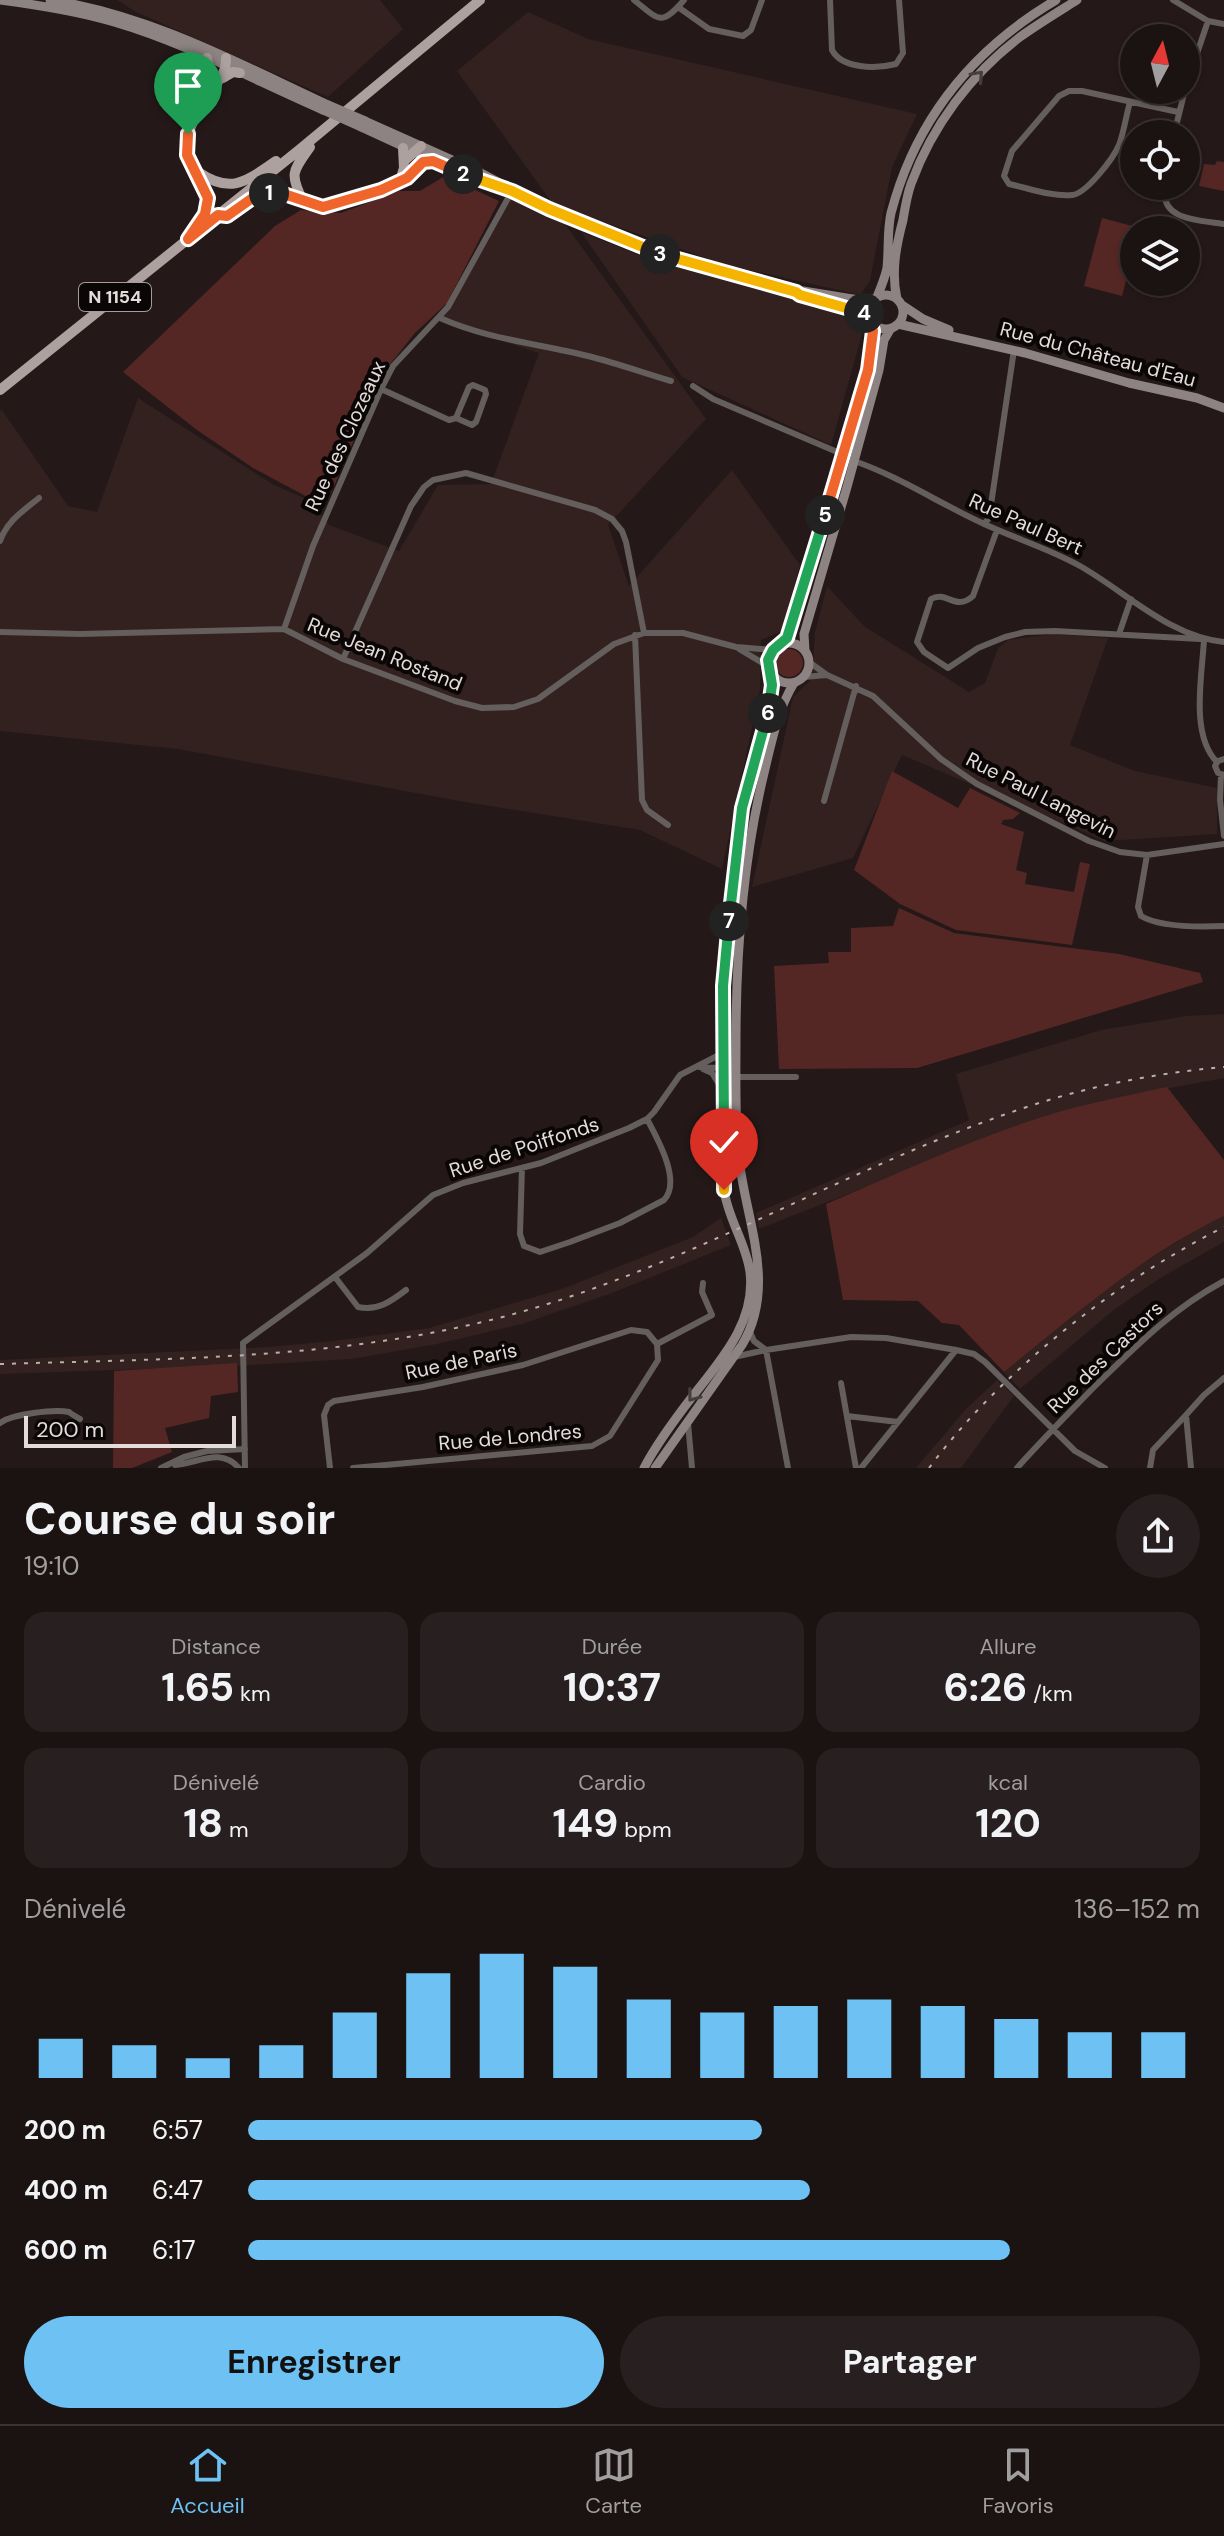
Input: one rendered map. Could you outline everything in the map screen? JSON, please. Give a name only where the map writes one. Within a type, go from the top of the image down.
[{"type":"main road","points":[[0,0],[102,18],[139,30],[325,107],[433,161],[484,183],[512,191]]},
{"type":"main road","points":[[50,0],[137,21],[233,72],[325,107]]},
{"type":"main road","name":"N 1154","points":[[0,390],[480,0]]},
{"type":"main road","points":[[783,644],[807,577],[868,370],[873,331],[869,307],[886,268],[889,226],[895,199],[916,146],[934,112],[983,52],[1013,27],[1056,0]]},
{"type":"main road","points":[[655,1468],[750,1332],[758,1305],[760,1277],[738,1158],[736,972],[743,891],[755,810],[777,720],[809,662],[804,634],[879,370],[884,340],[902,317],[894,280],[896,254],[910,187],[925,150],[946,115],[993,59],[1021,36],[1077,0]]},
{"type":"main road","points":[[206,97],[207,58]]},
{"type":"main road","points":[[209,73],[223,66]]},
{"type":"main road","points":[[188,239],[205,214],[207,203],[206,190],[187,155],[188,134],[223,66]]},
{"type":"main road","points":[[363,124],[415,153],[487,176],[549,209],[657,253],[796,292],[869,317],[881,328],[894,326]]},
{"type":"main road","points":[[303,201],[293,174],[317,135]]},
{"type":"main road","points":[[195,170],[215,182],[237,184],[299,150]]},
{"type":"main road","points":[[400,181],[404,161],[415,153]]},
{"type":"main road","points":[[218,215],[227,216],[251,199],[272,192],[316,206],[332,206],[407,178],[415,153]]},
{"type":"main road","points":[[796,292],[859,300],[887,295],[899,302]]},
{"type":"main road","name":"Rue du Château d'Eau","points":[[899,302],[923,319],[962,337]]},
{"type":"main road","name":"Rue du Château d'Eau","points":[[894,326],[962,337],[1129,383],[1197,398],[1224,408]]},
{"type":"main road","points":[[644,1468],[734,1341],[749,1303],[748,1262],[724,1190],[723,986],[732,878],[742,808],[772,698],[769,669],[773,650],[783,644],[795,644],[805,651]]},
{"type":"main road","points":[[769,669],[778,681],[799,680]]},
{"type":"street","points":[[634,0],[658,17],[671,16],[684,0]]},
{"type":"street","points":[[678,7],[705,28],[743,36],[751,30],[762,0]]},
{"type":"street","points":[[830,0],[833,53],[840,61],[875,67],[896,64],[903,53],[899,0]]},
{"type":"street","points":[[1174,0],[1208,21],[1224,24]]},
{"type":"street","points":[[1200,44],[1208,21]]},
{"type":"street","points":[[1069,91],[1082,91],[1130,102],[1115,153],[1077,195],[1067,196],[1009,184],[1004,176],[1012,151],[1059,96],[1069,91]]},
{"type":"street","points":[[1140,104],[1178,112]]},
{"type":"street","points":[[1177,120],[1180,104]]},
{"type":"street","name":"Rue des Clozeaux","points":[[284,629],[313,546],[381,389],[393,366],[448,307],[512,191]]},
{"type":"street","points":[[1165,200],[1169,210],[1181,217],[1224,224]]},
{"type":"street","points":[[440,318],[506,341],[588,356],[671,381]]},
{"type":"street","points":[[984,524],[989,518],[1014,350]]},
{"type":"street","points":[[381,389],[449,420],[456,418],[472,425],[476,422],[485,390],[473,385],[469,387],[456,418]]},
{"type":"street","points":[[693,386],[713,399],[842,454]]},
{"type":"street","name":"Rue Paul Bert","points":[[854,461],[893,476],[997,530],[1063,556],[1202,640],[1224,642]]},
{"type":"street","points":[[343,659],[411,506],[433,480],[466,473],[595,510],[612,519],[626,542],[644,633]]},
{"type":"street","points":[[0,541],[4,530],[15,517],[39,498]]},
{"type":"street","points":[[997,530],[970,600],[962,603],[939,596],[931,599],[918,639],[919,647],[948,668],[978,648],[1015,634],[1055,631],[1202,640],[1199,721],[1207,749],[1221,760],[1215,769],[1223,775],[1220,800],[1224,836]]},
{"type":"street","points":[[1119,634],[1131,599]]},
{"type":"street","points":[[1163,638],[1166,621]]},
{"type":"street","name":"Rue Jean Rostand","points":[[0,632],[80,634],[284,629],[343,659],[482,708],[514,707],[538,699],[614,644],[644,633],[683,633],[736,647],[773,650]]},
{"type":"street","points":[[635,635],[642,800],[647,810],[668,825]]},
{"type":"street","name":"Rue Jean Rostand","points":[[736,647],[769,669]]},
{"type":"street","name":"Rue Paul Langevin","points":[[809,662],[827,675],[873,696],[941,759],[977,784],[1089,841],[1120,852],[1147,855],[1224,844]]},
{"type":"street","name":"Rue Paul Langevin","points":[[799,680],[827,675]]},
{"type":"street","points":[[824,801],[856,686]]},
{"type":"street","points":[[1147,855],[1138,907],[1141,916],[1200,927],[1224,926]]},
{"type":"street","name":"Rue de Poiffonds","points":[[245,1449],[243,1343],[367,1253],[433,1195],[463,1183],[569,1153],[647,1119],[680,1075],[723,1053]]},
{"type":"street","points":[[696,1067],[796,1077]]},
{"type":"street","points":[[696,1067],[712,1073],[724,1092]]},
{"type":"street","points":[[522,1168],[520,1234],[524,1246],[540,1252],[601,1231],[664,1200],[670,1194],[671,1183],[663,1151],[647,1119]]},
{"type":"street","points":[[335,1277],[358,1307],[369,1309],[387,1304],[406,1290]]},
{"type":"street","name":"Rue des Castors","points":[[1017,1468],[1141,1340],[1172,1313],[1224,1281]]},
{"type":"street","points":[[657,1344],[712,1315],[702,1292],[703,1283]]},
{"type":"street","name":"Rue de Paris","points":[[330,1468],[324,1415],[328,1405],[334,1401],[423,1387],[523,1365],[631,1330],[647,1332],[657,1344]]},
{"type":"street","points":[[750,1332],[754,1341],[766,1350],[788,1468]]},
{"type":"street","points":[[734,1357],[851,1337],[886,1338],[974,1354],[1075,1451],[1105,1468]]},
{"type":"street","name":"Rue de Londres","points":[[353,1468],[592,1446],[610,1436],[658,1360],[657,1344]]},
{"type":"street","points":[[859,1468],[956,1350]]},
{"type":"street","points":[[1150,1468],[1153,1450],[1224,1378]]},
{"type":"street","points":[[841,1383],[859,1468]]},
{"type":"street","points":[[0,1423],[21,1414],[69,1412],[80,1419]]},
{"type":"street","points":[[1186,1415],[1191,1468]]},
{"type":"street","points":[[847,1416],[898,1422]]},
{"type":"street","points":[[688,1423],[692,1468]]},
{"type":"street","points":[[161,1468],[207,1451],[245,1449],[242,1468],[225,1457],[207,1457],[171,1465]]},
{"type":"street","points":[[231,1460],[245,1459]]},
{"type":"street","points":[[458,1459],[459,1468]]},
{"type":"shaded area","points":[[117,0],[380,0],[403,29],[328,97],[136,12]]},
{"type":"shaded area","points":[[528,12],[588,39],[917,114],[892,167],[870,281],[860,295],[723,264],[553,204],[457,71]]},
{"type":"shaded area","points":[[1217,161],[1224,162],[1224,191],[1200,186],[1204,164],[1215,165]]},
{"type":"shaded area","points":[[445,176],[499,201],[447,303],[415,333],[383,373],[331,493],[313,500],[253,468],[197,430],[123,372],[275,226],[301,210],[341,213],[399,191],[420,191]]},
{"type":"shaded area","points":[[511,198],[560,217],[706,419],[608,525],[629,586],[732,470],[800,565],[782,631],[761,640],[760,690],[722,869],[640,830],[459,801],[178,749],[0,731],[0,411],[68,506],[97,512],[138,398],[274,485],[309,500],[329,525],[399,551],[438,485],[491,484],[539,353],[438,320]]},
{"type":"shaded area","points":[[1102,218],[1120,223],[1120,295],[1084,286]]},
{"type":"shaded area","points":[[581,232],[644,257],[811,301],[864,327],[831,445],[682,377]]},
{"type":"shaded area","points":[[827,586],[864,626],[969,692],[985,683],[998,648],[1008,640],[1052,634],[1108,638],[1070,745],[1135,771],[1217,788],[1217,834],[1105,841],[902,755],[853,858],[752,887],[793,697],[812,679],[815,632]]},
{"type":"shaded area","points":[[789,649],[799,653],[803,663],[799,673],[789,677],[779,673],[775,663],[779,653]]},
{"type":"shaded area","points":[[892,771],[958,808],[970,788],[1020,813],[1013,819],[1003,820],[1001,824],[1024,832],[1016,870],[1027,873],[1025,884],[1074,892],[1080,862],[1090,864],[1072,945],[956,930],[900,904],[854,870]]},
{"type":"shaded area","points":[[899,908],[954,933],[1119,954],[1200,973],[1203,982],[917,1068],[779,1069],[774,966],[829,963],[828,952],[851,952],[851,928],[893,926]]},
{"type":"shaded area","points":[[1224,1014],[1224,1078],[1106,1100],[1043,1117],[759,1229],[756,1213],[969,1120],[956,1074],[1101,1030],[1187,1016]]},
{"type":"shaded area","points":[[1167,1087],[1224,1160],[1224,1216],[1137,1268],[1004,1372],[959,1325],[942,1323],[918,1301],[843,1300],[826,1204],[1014,1126],[1073,1108]]},
{"type":"shaded area","points":[[1224,1216],[1224,1242],[1162,1277],[1115,1309],[1020,1389],[1004,1372],[1118,1280],[1197,1229]]},
{"type":"shaded area","points":[[721,1218],[731,1245],[612,1293],[522,1324],[437,1344],[352,1359],[0,1374],[0,1360],[269,1347],[429,1328],[562,1289],[693,1237]]},
{"type":"shaded area","points":[[237,1363],[238,1392],[211,1396],[209,1418],[165,1428],[172,1452],[132,1468],[113,1468],[114,1371]]},
{"type":"shaded area","points":[[997,1380],[1014,1396],[961,1468],[916,1468],[966,1409]]},
{"type":"railway","points":[[0,1364],[288,1352],[429,1333],[500,1318],[628,1276],[914,1150],[1030,1106],[1126,1081],[1224,1067]]},
{"type":"railway","points":[[929,1468],[990,1397],[1063,1331],[1142,1274],[1224,1227]]},
{"type":"route","points":[[188,134],[187,155],[208,198],[205,214],[188,239],[218,215],[227,216],[262,194],[281,193],[316,206],[332,206],[381,190],[407,178],[417,165],[433,161],[657,253],[869,315],[873,331],[868,370],[787,638],[773,650],[768,660],[772,698],[742,808],[732,878],[723,986],[724,1190]]}]
